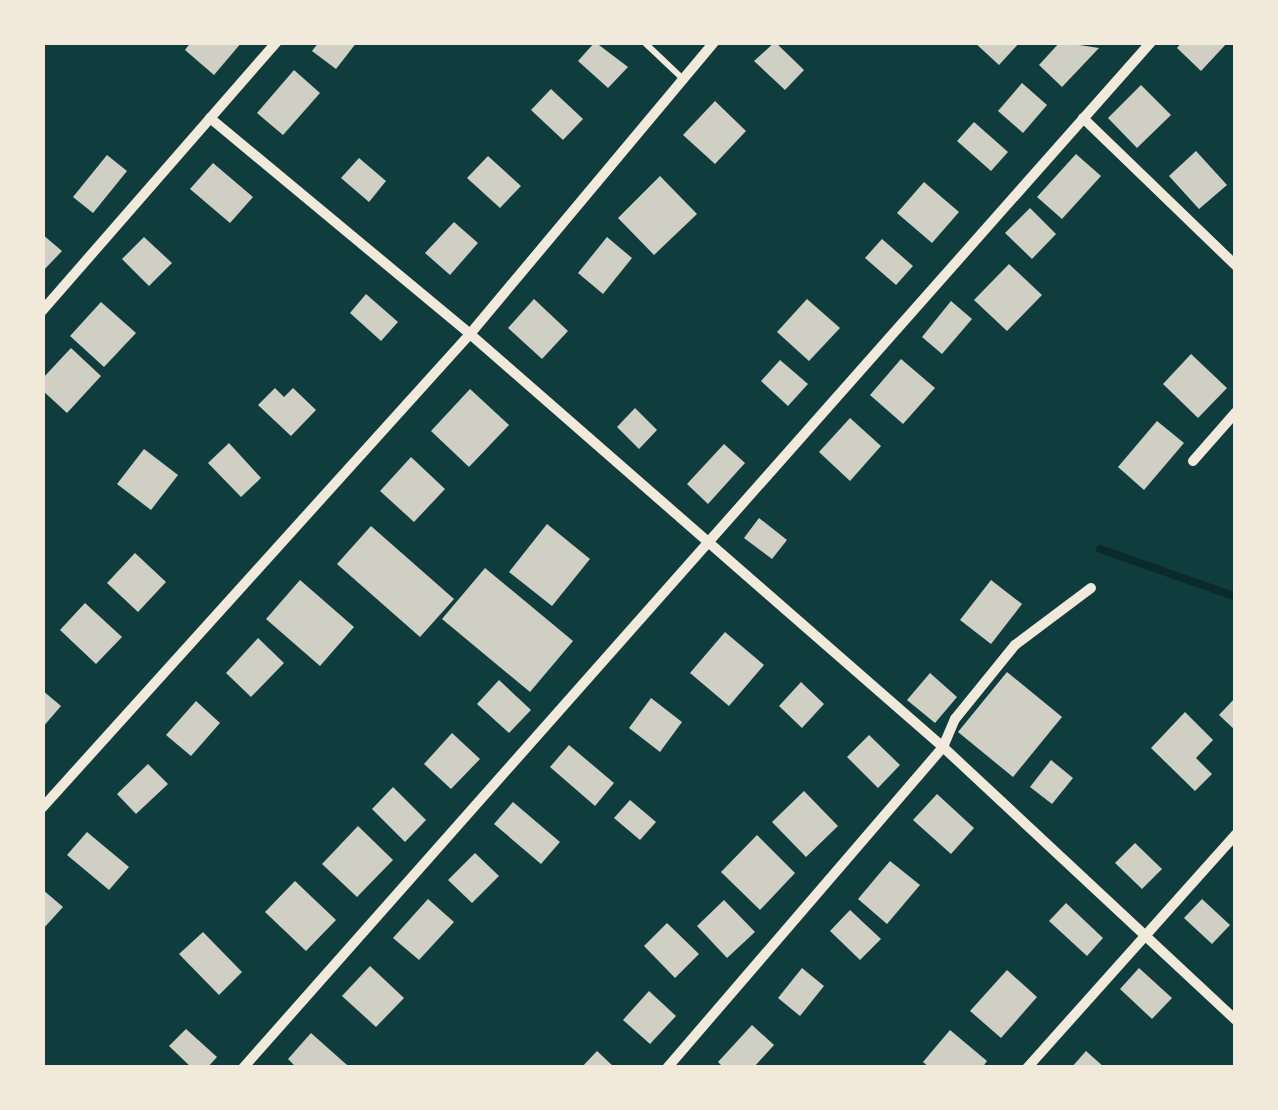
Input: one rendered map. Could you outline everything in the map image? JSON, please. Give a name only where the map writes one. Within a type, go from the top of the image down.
[{"type":"street","points":[[42,312],[277,42]]},
{"type":"street","points":[[42,808],[470,334],[714,42]]},
{"type":"street","points":[[243,1068],[1151,42]]},
{"type":"street","points":[[210,118],[470,334],[710,542],[943,747],[1142,939],[1236,1020]]},
{"type":"street","points":[[1083,118],[1236,266]]},
{"type":"street","points":[[1193,461],[1236,412]]},
{"type":"street","points":[[667,1068],[943,747],[955,719],[1015,645],[1091,588]]},
{"type":"street","points":[[1028,1068],[1236,834]]},
{"type":"lane","points":[[644,42],[683,79]]},
{"type":"building","points":[[191,42],[242,42],[214,75],[185,50]]},
{"type":"building","points":[[319,42],[357,42],[336,69],[312,51]]},
{"type":"building","points":[[595,42],[628,67],[608,88],[578,61]]},
{"type":"building","points":[[775,42],[804,70],[785,90],[754,61]]},
{"type":"building","points":[[974,42],[1020,42],[999,65]]},
{"type":"building","points":[[1060,42],[1099,48],[1062,87],[1039,65]]},
{"type":"building","points":[[1182,42],[1228,42],[1201,71],[1177,48]]},
{"type":"building","points":[[294,70],[320,93],[283,135],[257,113]]},
{"type":"building","points":[[1022,83],[1047,105],[1023,133],[998,111]]},
{"type":"building","points":[[1141,85],[1171,115],[1137,148],[1108,118]]},
{"type":"building","points":[[551,89],[583,119],[563,140],[531,110]]},
{"type":"building","points":[[715,101],[746,131],[715,164],[683,135]]},
{"type":"building","points":[[974,122],[1008,152],[991,171],[957,141]]},
{"type":"building","points":[[1196,151],[1227,185],[1199,209],[1169,176]]},
{"type":"building","points":[[1076,154],[1101,176],[1062,219],[1037,197]]},
{"type":"building","points":[[107,155],[127,171],[93,213],[73,197]]},
{"type":"building","points":[[488,156],[521,186],[500,208],[467,178]]},
{"type":"building","points":[[359,158],[386,181],[369,202],[341,178]]},
{"type":"building","points":[[213,163],[253,197],[230,223],[190,189]]},
{"type":"building","points":[[660,176],[697,214],[654,255],[618,218]]},
{"type":"building","points":[[924,182],[959,212],[932,243],[897,213]]},
{"type":"building","points":[[1030,208],[1056,234],[1032,259],[1005,233]]},
{"type":"building","points":[[454,222],[478,243],[450,275],[425,253]]},
{"type":"building","points":[[42,234],[62,251],[42,272]]},
{"type":"building","points":[[144,237],[172,263],[149,286],[122,259]]},
{"type":"building","points":[[607,237],[632,258],[603,294],[578,273]]},
{"type":"building","points":[[882,239],[913,266],[896,285],[865,258]]},
{"type":"building","points":[[1009,264],[1042,295],[1007,331],[974,300]]},
{"type":"building","points":[[366,294],[398,322],[381,341],[350,313]]},
{"type":"building","points":[[534,299],[568,331],[542,359],[508,328]]},
{"type":"building","points":[[807,299],[840,328],[809,361],[777,332]]},
{"type":"building","points":[[951,301],[972,319],[942,354],[922,337]]},
{"type":"building","points":[[101,302],[136,333],[104,367],[70,336]]},
{"type":"building","points":[[71,348],[101,376],[67,413],[42,390],[42,379]]},
{"type":"building","points":[[1191,354],[1227,388],[1198,418],[1163,384]]},
{"type":"building","points":[[901,359],[935,388],[903,424],[870,395]]},
{"type":"building","points":[[780,360],[808,384],[788,406],[761,381]]},
{"type":"building","points":[[275,388],[284,397],[293,388],[316,410],[291,436],[258,405]]},
{"type":"building","points":[[470,389],[509,425],[469,467],[431,431]]},
{"type":"building","points":[[635,408],[657,430],[639,449],[617,427]]},
{"type":"building","points":[[850,418],[881,446],[850,481],[819,452]]},
{"type":"building","points":[[1157,421],[1184,443],[1144,490],[1118,467]]},
{"type":"building","points":[[229,443],[261,478],[241,497],[208,463]]},
{"type":"building","points":[[724,444],[745,463],[708,504],[687,484]]},
{"type":"building","points":[[144,449],[178,475],[151,510],[117,484]]},
{"type":"building","points":[[411,457],[445,489],[414,522],[380,491]]},
{"type":"building","points":[[759,518],[787,540],[772,559],[744,538]]},
{"type":"building","points":[[547,524],[590,559],[552,606],[509,572]]},
{"type":"building","points":[[371,526],[454,599],[420,637],[337,564]]},
{"type":"building","points":[[135,553],[166,582],[138,612],[107,583]]},
{"type":"building","points":[[485,568],[573,641],[530,692],[442,619]]},
{"type":"building","points":[[300,580],[354,627],[320,666],[266,619]]},
{"type":"building","points":[[991,580],[1022,604],[991,644],[960,620]]},
{"type":"building","points":[[85,603],[122,637],[96,664],[60,630]]},
{"type":"building","points":[[725,632],[764,665],[729,706],[690,673]]},
{"type":"building","points":[[258,638],[284,663],[251,697],[226,673]]},
{"type":"building","points":[[1007,672],[1062,717],[1013,777],[958,732]]},
{"type":"building","points":[[930,673],[957,697],[935,723],[907,700]]},
{"type":"building","points":[[499,680],[531,710],[509,733],[477,704]]},
{"type":"building","points":[[801,682],[824,704],[802,728],[779,706]]},
{"type":"building","points":[[42,690],[61,706],[42,728]]},
{"type":"building","points":[[1236,697],[1236,731],[1219,715]]},
{"type":"building","points":[[651,698],[682,722],[660,752],[629,728]]},
{"type":"building","points":[[196,701],[220,723],[191,756],[166,735]]},
{"type":"building","points":[[1185,712],[1213,740],[1196,758],[1212,774],[1195,791],[1151,748]]},
{"type":"building","points":[[452,733],[480,759],[451,789],[424,764]]},
{"type":"building","points":[[869,735],[900,765],[878,788],[847,757]]},
{"type":"building","points":[[569,745],[614,783],[595,806],[550,767]]},
{"type":"building","points":[[1051,760],[1073,778],[1052,804],[1030,787]]},
{"type":"building","points":[[148,764],[168,784],[136,814],[117,794]]},
{"type":"building","points":[[393,787],[426,820],[405,842],[372,809]]},
{"type":"building","points":[[804,791],[838,826],[806,857],[772,822]]},
{"type":"building","points":[[937,794],[974,828],[951,854],[913,820]]},
{"type":"building","points":[[630,800],[656,822],[640,840],[614,818]]},
{"type":"building","points":[[513,802],[560,842],[541,864],[494,824]]},
{"type":"building","points":[[358,826],[393,860],[357,897],[322,864]]},
{"type":"building","points":[[87,832],[129,867],[109,890],[67,855]]},
{"type":"building","points":[[757,835],[795,873],[760,910],[721,872]]},
{"type":"building","points":[[1135,843],[1162,869],[1142,889],[1115,863]]},
{"type":"building","points":[[475,853],[499,876],[472,903],[448,880]]},
{"type":"building","points":[[890,861],[920,885],[887,924],[858,899]]},
{"type":"building","points":[[295,881],[336,920],[306,951],[265,912]]},
{"type":"building","points":[[42,889],[63,907],[42,930]]},
{"type":"building","points":[[428,899],[454,922],[419,960],[393,938]]},
{"type":"building","points":[[1202,899],[1230,925],[1212,944],[1184,918]]},
{"type":"building","points":[[724,900],[755,932],[727,958],[697,926]]},
{"type":"building","points":[[1066,903],[1103,938],[1087,956],[1049,921]]},
{"type":"building","points":[[850,910],[881,939],[860,960],[830,931]]},
{"type":"building","points":[[667,923],[699,954],[675,978],[644,946]]},
{"type":"building","points":[[203,932],[242,972],[219,995],[179,954]]},
{"type":"building","points":[[370,966],[404,998],[376,1027],[342,996]]},
{"type":"building","points":[[802,968],[824,986],[800,1016],[778,998]]},
{"type":"building","points":[[1139,968],[1172,998],[1152,1019],[1120,989]]},
{"type":"building","points":[[1007,970],[1037,997],[1001,1038],[970,1011]]},
{"type":"building","points":[[649,991],[676,1016],[650,1044],[623,1020]]},
{"type":"building","points":[[752,1025],[774,1045],[753,1068],[724,1068],[718,1062]]},
{"type":"building","points":[[186,1029],[217,1057],[207,1068],[192,1068],[169,1046]]},
{"type":"building","points":[[950,1030],[987,1061],[982,1068],[930,1068],[923,1062]]},
{"type":"building","points":[[311,1033],[347,1065],[345,1068],[297,1068],[288,1059]]},
{"type":"building","points":[[597,1051],[615,1068],[581,1068]]},
{"type":"building","points":[[1086,1051],[1105,1068],[1071,1068]]},
{"type":"waterway","points":[[1100,549],[1236,597]]}]
